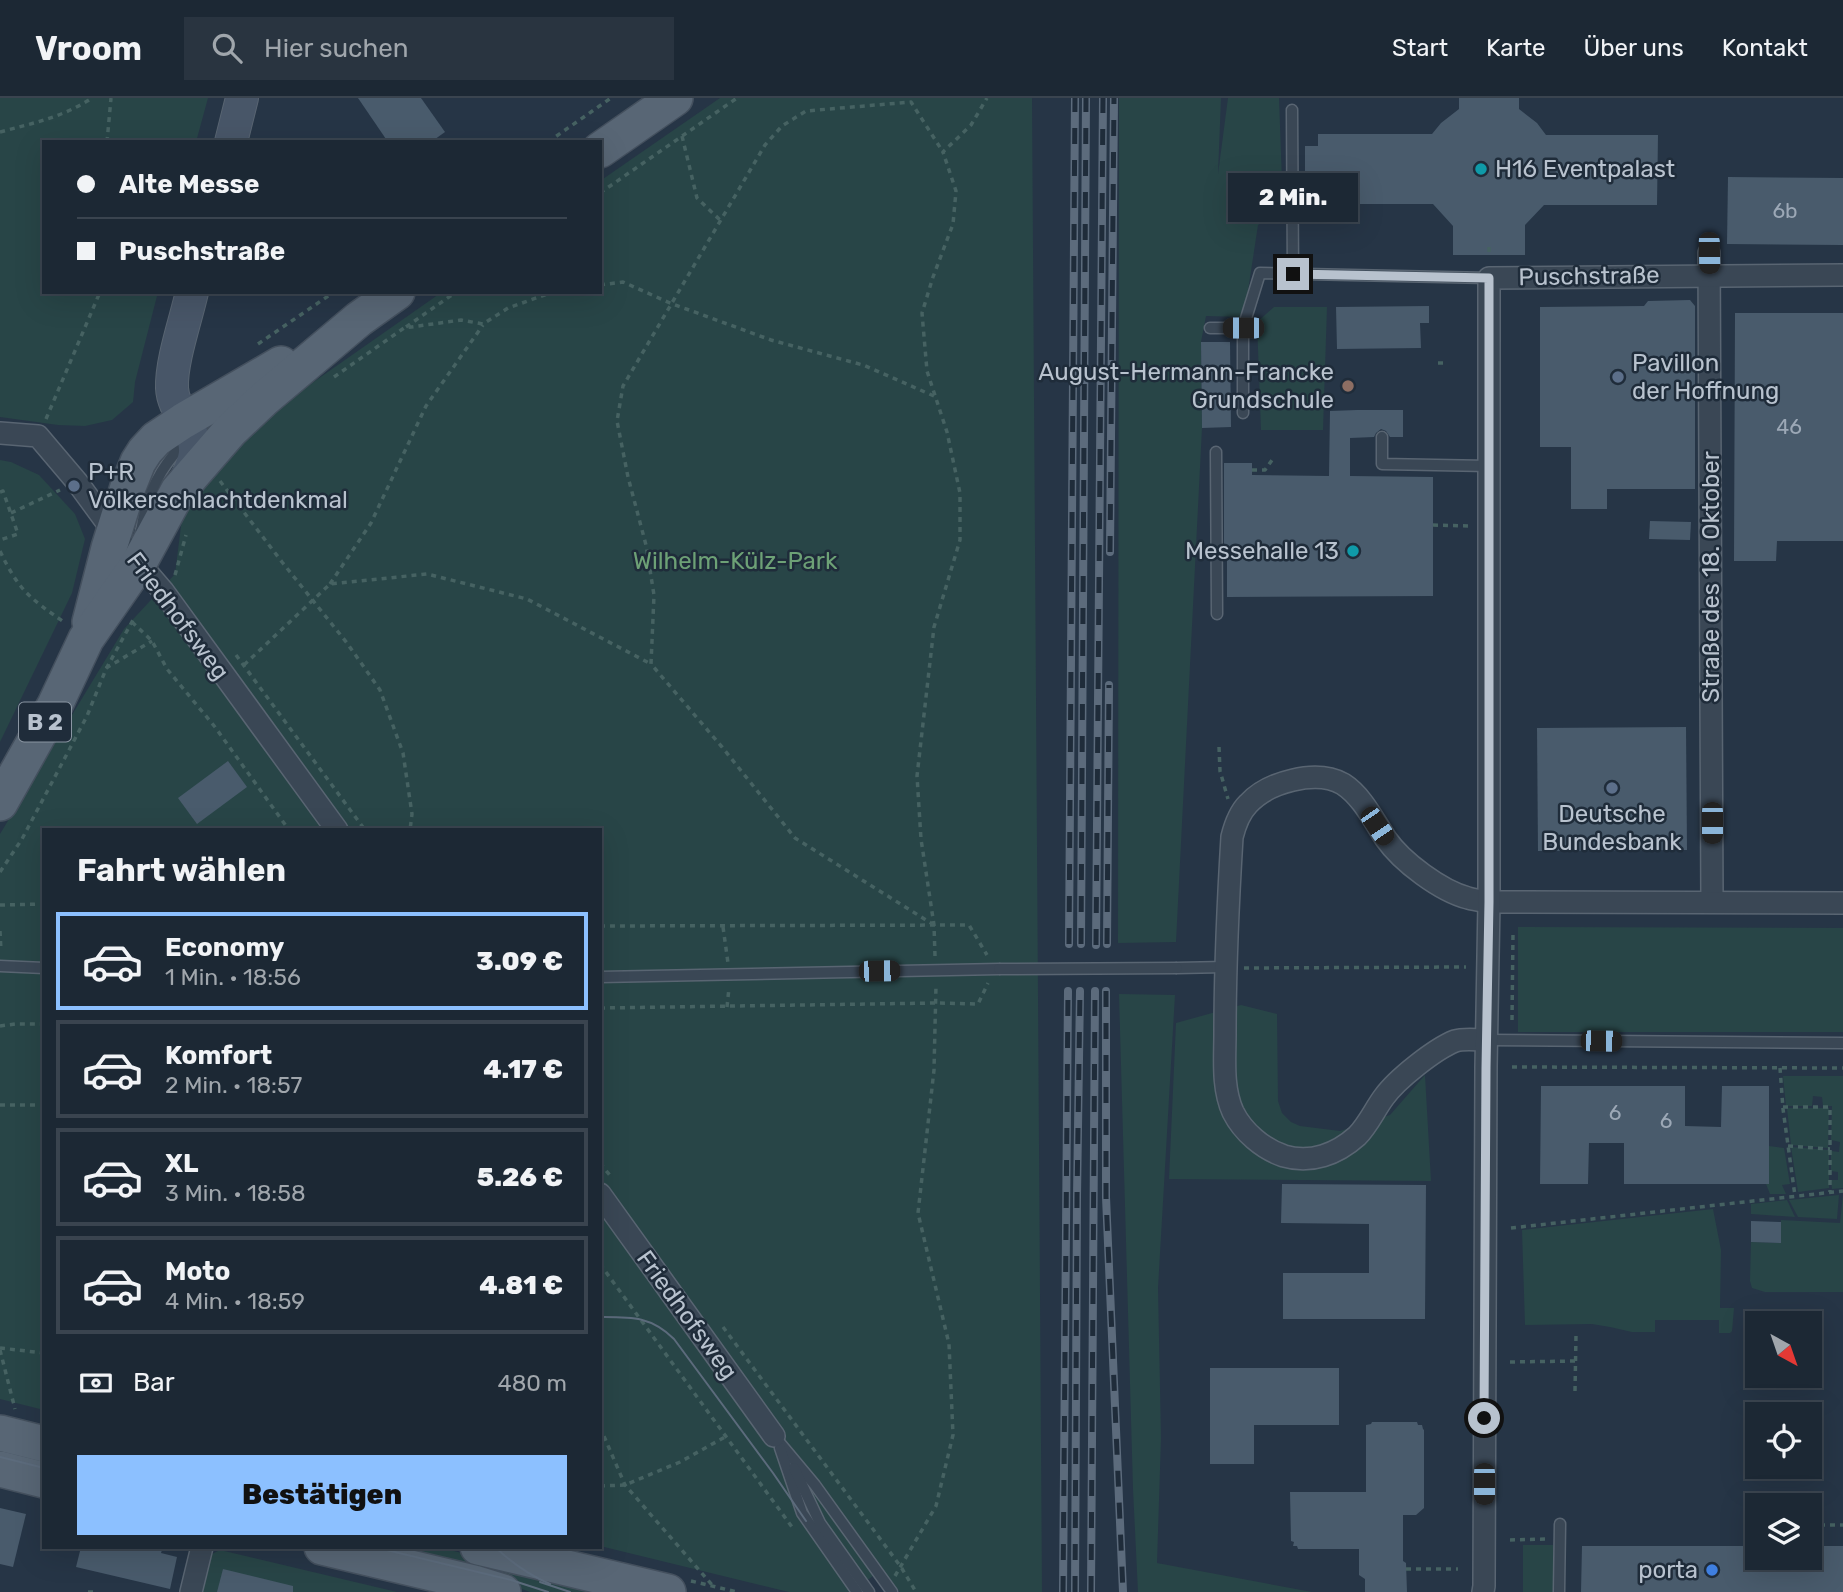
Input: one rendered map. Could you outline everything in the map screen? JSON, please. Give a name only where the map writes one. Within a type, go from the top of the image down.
[{"type":"main road","points":[[232,140],[242,98]]},
{"type":"main road","points":[[602,148],[657,106]]},
{"type":"main road","points":[[192,294],[172,383],[174,402],[194,429],[194,457],[200,480]]},
{"type":"main road","name":"B 2","points":[[75,630],[139,563],[174,497],[200,480],[243,409],[265,398],[359,319],[394,294]]},
{"type":"main road","name":"B 2","points":[[0,803],[55,705],[75,630],[96,596],[138,462],[156,439],[194,429],[210,404],[359,319]]},
{"type":"main road","points":[[194,429],[227,429],[243,409]]},
{"type":"main road","points":[[9,1426],[42,1443]]},
{"type":"main road","points":[[0,1469],[42,1480]]},
{"type":"main road","points":[[330,1549],[503,1592]]},
{"type":"main road","points":[[486,1549],[668,1592]]},
{"type":"street","name":"Straße des 18. Oktober","points":[[1709,253],[1712,902]]},
{"type":"street","name":"Puschstraße","points":[[1489,278],[1843,275]]},
{"type":"street","points":[[1483,1592],[1489,902],[1489,278]]},
{"type":"street","points":[[0,433],[38,436]]},
{"type":"street","name":"Friedhofsweg","points":[[38,436],[67,491],[114,532],[172,603],[336,828]]},
{"type":"street","points":[[1487,1040],[1456,1041],[1428,1057],[1403,1076],[1387,1093],[1358,1135],[1336,1151],[1315,1159],[1294,1159],[1274,1152],[1258,1142],[1240,1124],[1232,1110],[1225,1086],[1225,967],[1232,837],[1237,820],[1247,804],[1270,787],[1294,779],[1321,779],[1342,784],[1366,807],[1389,843],[1420,872],[1447,890],[1489,902],[1843,903]]},
{"type":"street","name":"Friedhofsweg","points":[[609,1190],[774,1436]]},
{"type":"street","points":[[191,1592],[202,1549]]},
{"type":"lane","points":[[1292,110],[1293,274]]},
{"type":"lane","name":"Puschstraße","points":[[1243,328],[1260,273],[1489,278]]},
{"type":"lane","points":[[1210,328],[1243,328],[1243,413]]},
{"type":"lane","points":[[139,563],[141,530],[152,489],[167,463],[194,429]]},
{"type":"lane","points":[[1382,437],[1382,464],[1489,466]]},
{"type":"lane","points":[[1216,452],[1217,614]]},
{"type":"lane","points":[[0,966],[42,968]]},
{"type":"lane","points":[[602,976],[1225,967]]},
{"type":"lane","points":[[1487,1040],[1843,1043]]},
{"type":"lane","name":"Friedhofsweg","points":[[774,1436],[806,1521],[857,1592]]},
{"type":"lane","name":"Friedhofsweg","points":[[774,1436],[815,1485],[890,1589]]},
{"type":"lane","name":"Friedhofsweg","points":[[774,1436],[797,1472],[820,1523],[869,1592]]},
{"type":"lane","points":[[1559,1592],[1560,1524]]},
{"type":"path","points":[[0,132],[73,110],[92,98]]},
{"type":"path","points":[[107,140],[111,98]]},
{"type":"path","points":[[551,140],[611,98]]},
{"type":"path","points":[[602,191],[737,98]]},
{"type":"path","points":[[943,152],[971,125],[987,98]]},
{"type":"path","points":[[651,664],[654,595],[646,545],[617,421],[623,386],[765,145],[782,126],[806,111],[912,100],[943,152],[956,191],[953,224],[922,313],[927,370],[947,432],[960,493],[960,540],[934,627],[917,776],[921,839],[934,925],[936,970],[934,1070],[918,1213],[949,1344],[953,1435],[936,1506],[890,1589]]},
{"type":"path","points":[[682,136],[697,198],[720,220]]},
{"type":"path","points":[[1489,247],[1489,255]]},
{"type":"path","points":[[602,285],[623,282],[670,303],[771,340],[863,365],[936,396]]},
{"type":"path","points":[[38,436],[99,294]]},
{"type":"path","points":[[326,383],[453,294]]},
{"type":"path","points":[[244,665],[330,584],[371,523],[426,406],[483,324],[508,308],[547,294]]},
{"type":"path","points":[[404,328],[461,320],[483,324]]},
{"type":"path","points":[[1438,363],[1446,363]]},
{"type":"path","points":[[1252,470],[1265,470],[1272,460]]},
{"type":"path","points":[[200,480],[312,600],[348,643],[380,690],[403,752],[412,814],[410,828]]},
{"type":"path","points":[[0,492],[3,491],[18,534],[0,540]]},
{"type":"path","points":[[11,513],[67,491]]},
{"type":"path","points":[[1433,525],[1489,527]]},
{"type":"path","points":[[174,578],[186,534]]},
{"type":"path","points":[[0,551],[16,581],[34,602],[75,630]]},
{"type":"path","points":[[330,584],[427,574],[527,599],[651,664],[795,838],[934,925]]},
{"type":"path","points":[[0,872],[22,839],[87,716],[106,669],[132,622],[152,640],[167,669],[215,727],[288,828]]},
{"type":"path","points":[[106,669],[152,640]]},
{"type":"path","points":[[1219,747],[1220,771],[1227,797],[1241,813]]},
{"type":"path","points":[[0,905],[42,904]]},
{"type":"path","points":[[602,926],[969,925],[997,969],[978,1004],[602,1008]]},
{"type":"path","points":[[1512,1020],[1513,933]]},
{"type":"path","points":[[1255,969],[1466,967]]},
{"type":"path","points":[[0,1026],[42,1024]]},
{"type":"path","points":[[1512,1067],[1843,1068]]},
{"type":"path","points":[[1780,1068],[1795,1196]]},
{"type":"path","points":[[0,1105],[42,1105]]},
{"type":"path","points":[[1783,1107],[1830,1107],[1830,1192]]},
{"type":"path","points":[[1788,1146],[1830,1149]]},
{"type":"path","points":[[602,1169],[609,1190]]},
{"type":"path","points":[[1511,1228],[1843,1191]]},
{"type":"path","points":[[602,1267],[766,1492]]},
{"type":"path","points":[[717,1320],[901,1567],[916,1592]]},
{"type":"path","points":[[1575,1391],[1576,1335]]},
{"type":"path","points":[[9,1426],[0,1349],[42,1353]]},
{"type":"path","points":[[1510,1362],[1576,1362]]},
{"type":"path","points":[[602,1432],[625,1485],[713,1586]]},
{"type":"path","points":[[602,1486],[625,1485],[680,1462],[725,1437]]},
{"type":"path","points":[[1822,1525],[1843,1525]]},
{"type":"path","points":[[1510,1540],[1542,1539]]},
{"type":"path","points":[[1406,1569],[1458,1569]]},
{"type":"path","points":[[88,1592],[98,1592]]},
{"type":"green space","points":[[0,98],[208,98],[197,140],[42,140],[42,294],[157,294],[135,382],[133,402],[112,420],[85,426],[0,417]]},
{"type":"green space","name":"Wilhelm-Külz-Park","points":[[720,98],[1032,98],[1042,1592],[900,1592],[882,1569],[852,1592],[789,1592],[602,1546],[602,828],[42,828],[42,1410],[0,1399],[0,834],[124,629],[175,574],[187,503],[265,416],[439,294],[602,294],[602,180]]},
{"type":"green space","points":[[1119,98],[1221,98],[1218,174],[1228,98],[1279,98],[1283,209],[1258,225],[1244,317],[1206,316],[1201,342],[1202,428],[1176,942],[1118,943]]},
{"type":"green space","points":[[1274,307],[1327,307],[1323,430],[1261,430],[1257,322]]},
{"type":"green space","points":[[0,460],[39,475],[75,514],[85,539],[72,593],[0,742]]},
{"type":"green space","points":[[1518,927],[1843,928],[1843,1032],[1518,1032]]},
{"type":"green space","points":[[1119,994],[1175,995],[1158,1288],[1161,1438],[1157,1563],[1312,1592],[1138,1592]]},
{"type":"green space","points":[[1241,1005],[1277,1014],[1278,1101],[1282,1113],[1300,1126],[1340,1131],[1390,1115],[1425,1075],[1431,1181],[1169,1179],[1176,1023]]},
{"type":"green space","points":[[1783,1076],[1843,1076],[1843,1188],[1832,1189],[1831,1180],[1838,1180],[1838,1172],[1831,1171],[1831,1151],[1839,1152],[1840,1142],[1831,1140],[1832,1106],[1823,1106],[1822,1097],[1813,1096],[1812,1106],[1786,1106]]},
{"type":"green space","points":[[1787,1108],[1829,1108],[1828,1148],[1791,1145]]},
{"type":"green space","points":[[1769,1146],[1784,1148],[1790,1184],[1782,1185],[1786,1194],[1770,1194],[1766,1184],[1769,1184]]},
{"type":"green space","points":[[1791,1147],[1829,1150],[1829,1188],[1798,1192]]},
{"type":"green space","points":[[1843,1194],[1843,1292],[1765,1292],[1752,1288],[1751,1242],[1781,1243],[1781,1220],[1840,1223]]},
{"type":"green space","points":[[1839,1195],[1837,1219],[1798,1217],[1789,1200]]},
{"type":"green space","points":[[1787,1200],[1795,1217],[1751,1214],[1751,1204]]},
{"type":"green space","points":[[1713,1209],[1721,1250],[1720,1308],[1734,1308],[1730,1333],[1719,1333],[1719,1320],[1655,1320],[1655,1332],[1632,1332],[1592,1324],[1525,1325],[1522,1230]]},
{"type":"green space","points":[[1523,1545],[1553,1545],[1553,1592],[1523,1592]]},
{"type":"green space","points":[[369,1549],[445,1549],[611,1592],[530,1592],[498,1580]]},
{"type":"green space","points":[[220,1550],[397,1592],[199,1592],[208,1556]]},
{"type":"building","points":[[358,98],[421,98],[445,132],[434,140],[387,140]]},
{"type":"building","name":"H16 Eventpalast","points":[[1459,98],[1519,98],[1519,109],[1537,123],[1546,135],[1658,135],[1657,205],[1544,205],[1525,225],[1525,255],[1453,255],[1453,226],[1433,204],[1318,204],[1318,192],[1305,192],[1305,146],[1318,146],[1318,134],[1432,134],[1459,109]]},
{"type":"building","points":[[1728,177],[1843,178],[1843,245],[1727,244]]},
{"type":"building","name":"Pavillon der Hoffnung","points":[[1690,300],[1695,306],[1695,489],[1607,489],[1607,509],[1571,509],[1571,447],[1540,447],[1540,307],[1644,306],[1648,301]]},
{"type":"building","points":[[1429,306],[1429,323],[1420,323],[1421,348],[1337,349],[1336,307]]},
{"type":"building","points":[[1735,313],[1843,313],[1843,541],[1777,541],[1776,561],[1734,561]]},
{"type":"building","points":[[1201,342],[1230,342],[1231,427],[1202,428]]},
{"type":"building","name":"Messehalle 13","points":[[1403,410],[1403,437],[1390,437],[1381,429],[1374,437],[1350,438],[1350,476],[1433,477],[1433,596],[1227,597],[1224,463],[1252,463],[1252,475],[1329,476],[1330,411]]},
{"type":"building","points":[[1650,521],[1691,522],[1690,540],[1649,539]]},
{"type":"building","name":"Deutsche Bundesbank","points":[[1686,727],[1687,850],[1538,851],[1537,728]]},
{"type":"building","points":[[228,761],[247,787],[197,824],[178,798]]},
{"type":"building","points":[[1541,1086],[1685,1086],[1685,1126],[1721,1127],[1722,1086],[1769,1086],[1769,1184],[1624,1184],[1624,1143],[1589,1143],[1588,1184],[1540,1184]]},
{"type":"building","points":[[1282,1184],[1426,1185],[1425,1319],[1283,1319],[1283,1273],[1369,1273],[1369,1224],[1281,1223]]},
{"type":"building","points":[[1751,1221],[1781,1222],[1781,1243],[1751,1242]]},
{"type":"building","points":[[1210,1368],[1339,1368],[1339,1425],[1254,1425],[1254,1464],[1210,1464]]},
{"type":"building","points":[[1372,1422],[1417,1422],[1424,1430],[1424,1508],[1416,1515],[1403,1515],[1403,1561],[1406,1563],[1407,1592],[1365,1592],[1365,1579],[1359,1575],[1359,1549],[1298,1549],[1291,1541],[1290,1492],[1366,1492],[1366,1425]]},
{"type":"building","points":[[0,1508],[26,1514],[13,1567],[0,1564]]},
{"type":"building","name":"porta","points":[[1582,1546],[1745,1546],[1745,1570],[1822,1570],[1822,1546],[1843,1546],[1843,1592],[1581,1592]]},
{"type":"building","points":[[80,1549],[162,1549],[161,1553],[177,1557],[170,1589],[76,1567]]},
{"type":"building","points":[[223,1569],[293,1586],[293,1592],[217,1592]]},
{"type":"tram line","points":[[602,1317],[640,1319],[657,1326],[674,1339],[806,1521]]},
{"type":"tram line","points":[[0,1457],[42,1468]]},
{"type":"tram line","points":[[382,1549],[511,1580],[548,1592]]},
{"type":"tram line","points":[[497,1549],[521,1568],[550,1584]]},
{"type":"tram line","points":[[540,1582],[570,1592]]},
{"type":"railway","points":[[1069,944],[1075,98]]},
{"type":"railway","points":[[1081,944],[1086,98]]},
{"type":"railway","points":[[1096,945],[1103,98]]},
{"type":"railway","points":[[1110,552],[1114,98]]},
{"type":"railway","points":[[1107,944],[1109,685]]},
{"type":"railway","points":[[1063,1592],[1068,991]]},
{"type":"railway","points":[[1075,1592],[1080,991]]},
{"type":"railway","points":[[1091,1592],[1095,991]]},
{"type":"railway","points":[[1106,991],[1106,1197],[1123,1592]]},
{"type":"place","name":"H16 Eventpalast","points":[[1481,169]]},
{"type":"place","name":"Pavillon der Hoffnung","points":[[1618,377]]},
{"type":"place","name":"August-Hermann-Francke Grundschule","points":[[1348,386]]},
{"type":"place","name":"P+R Völkerschlachtdenkmal","points":[[74,486]]},
{"type":"place","name":"Messehalle 13","points":[[1353,551]]},
{"type":"place","name":"Deutsche Bundesbank","points":[[1612,788]]},
{"type":"place","name":"porta","points":[[1712,1570]]},
{"type":"route","points":[[1293,274],[1489,278],[1489,902],[1484,1418]]}]
